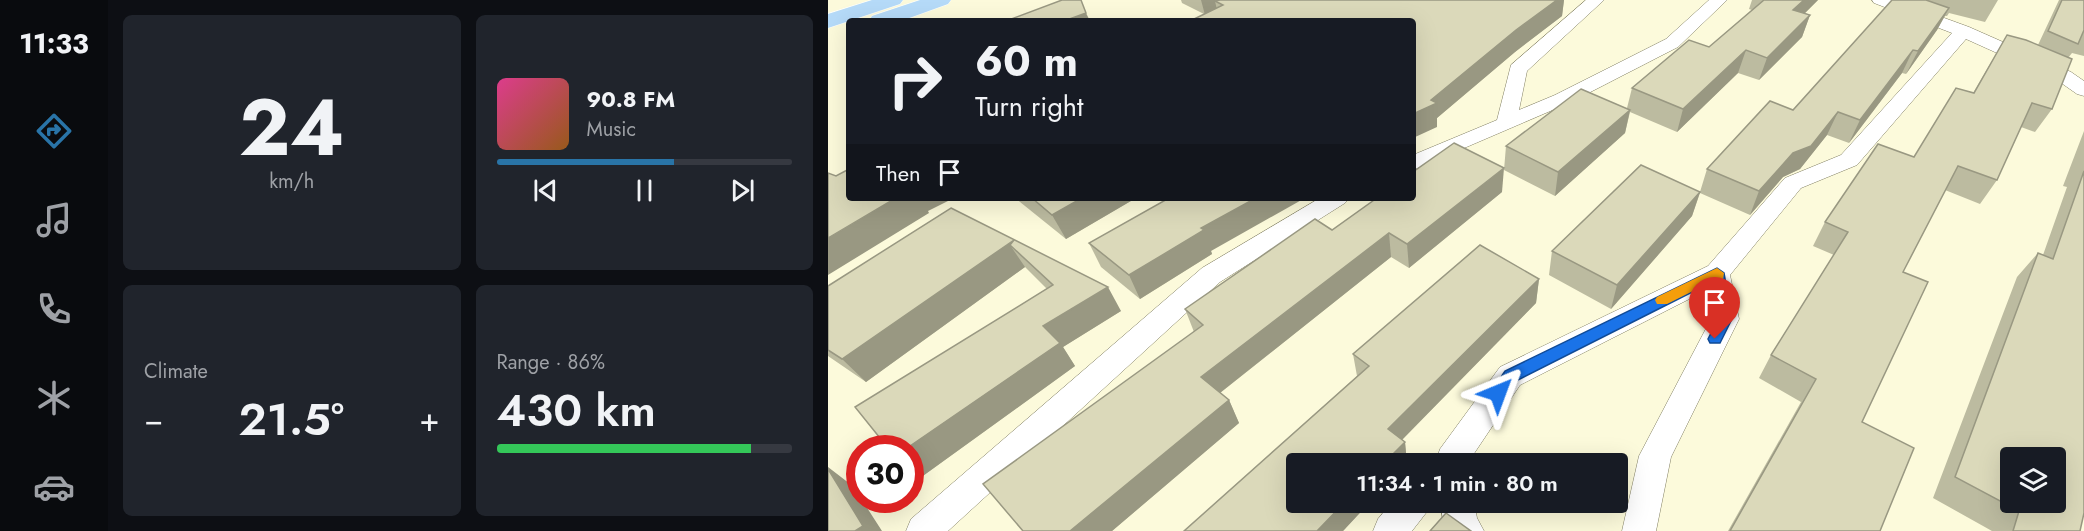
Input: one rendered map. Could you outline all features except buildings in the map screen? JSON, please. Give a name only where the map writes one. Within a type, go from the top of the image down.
[{"type":"main road","points":[[828,21],[893,0]]},
{"type":"main road","points":[[889,18],[941,0]]},
{"type":"main road","points":[[828,39],[846,33]]},
{"type":"street","points":[[1506,123],[1518,69],[1596,0]]},
{"type":"street","points":[[1416,162],[1562,99],[1672,43],[1719,0]]},
{"type":"street","points":[[1880,0],[1962,31],[2064,75],[2084,90]]},
{"type":"street","points":[[1456,453],[1510,376],[1717,273],[1792,183],[1849,159],[1962,31]]},
{"type":"street","points":[[923,531],[1211,275],[1332,201]]},
{"type":"street","points":[[1640,531],[1655,456],[1725,319],[1717,273]]},
{"type":"street","points":[[1390,531],[1405,513]]},
{"type":"street","points":[[1459,513],[1461,528],[1467,531]]},
{"type":"slow traffic","points":[[1662,300],[1717,273],[1718,276]]},
{"type":"route","points":[[1498,393],[1510,376],[1717,273],[1725,319],[1715,339]]}]
